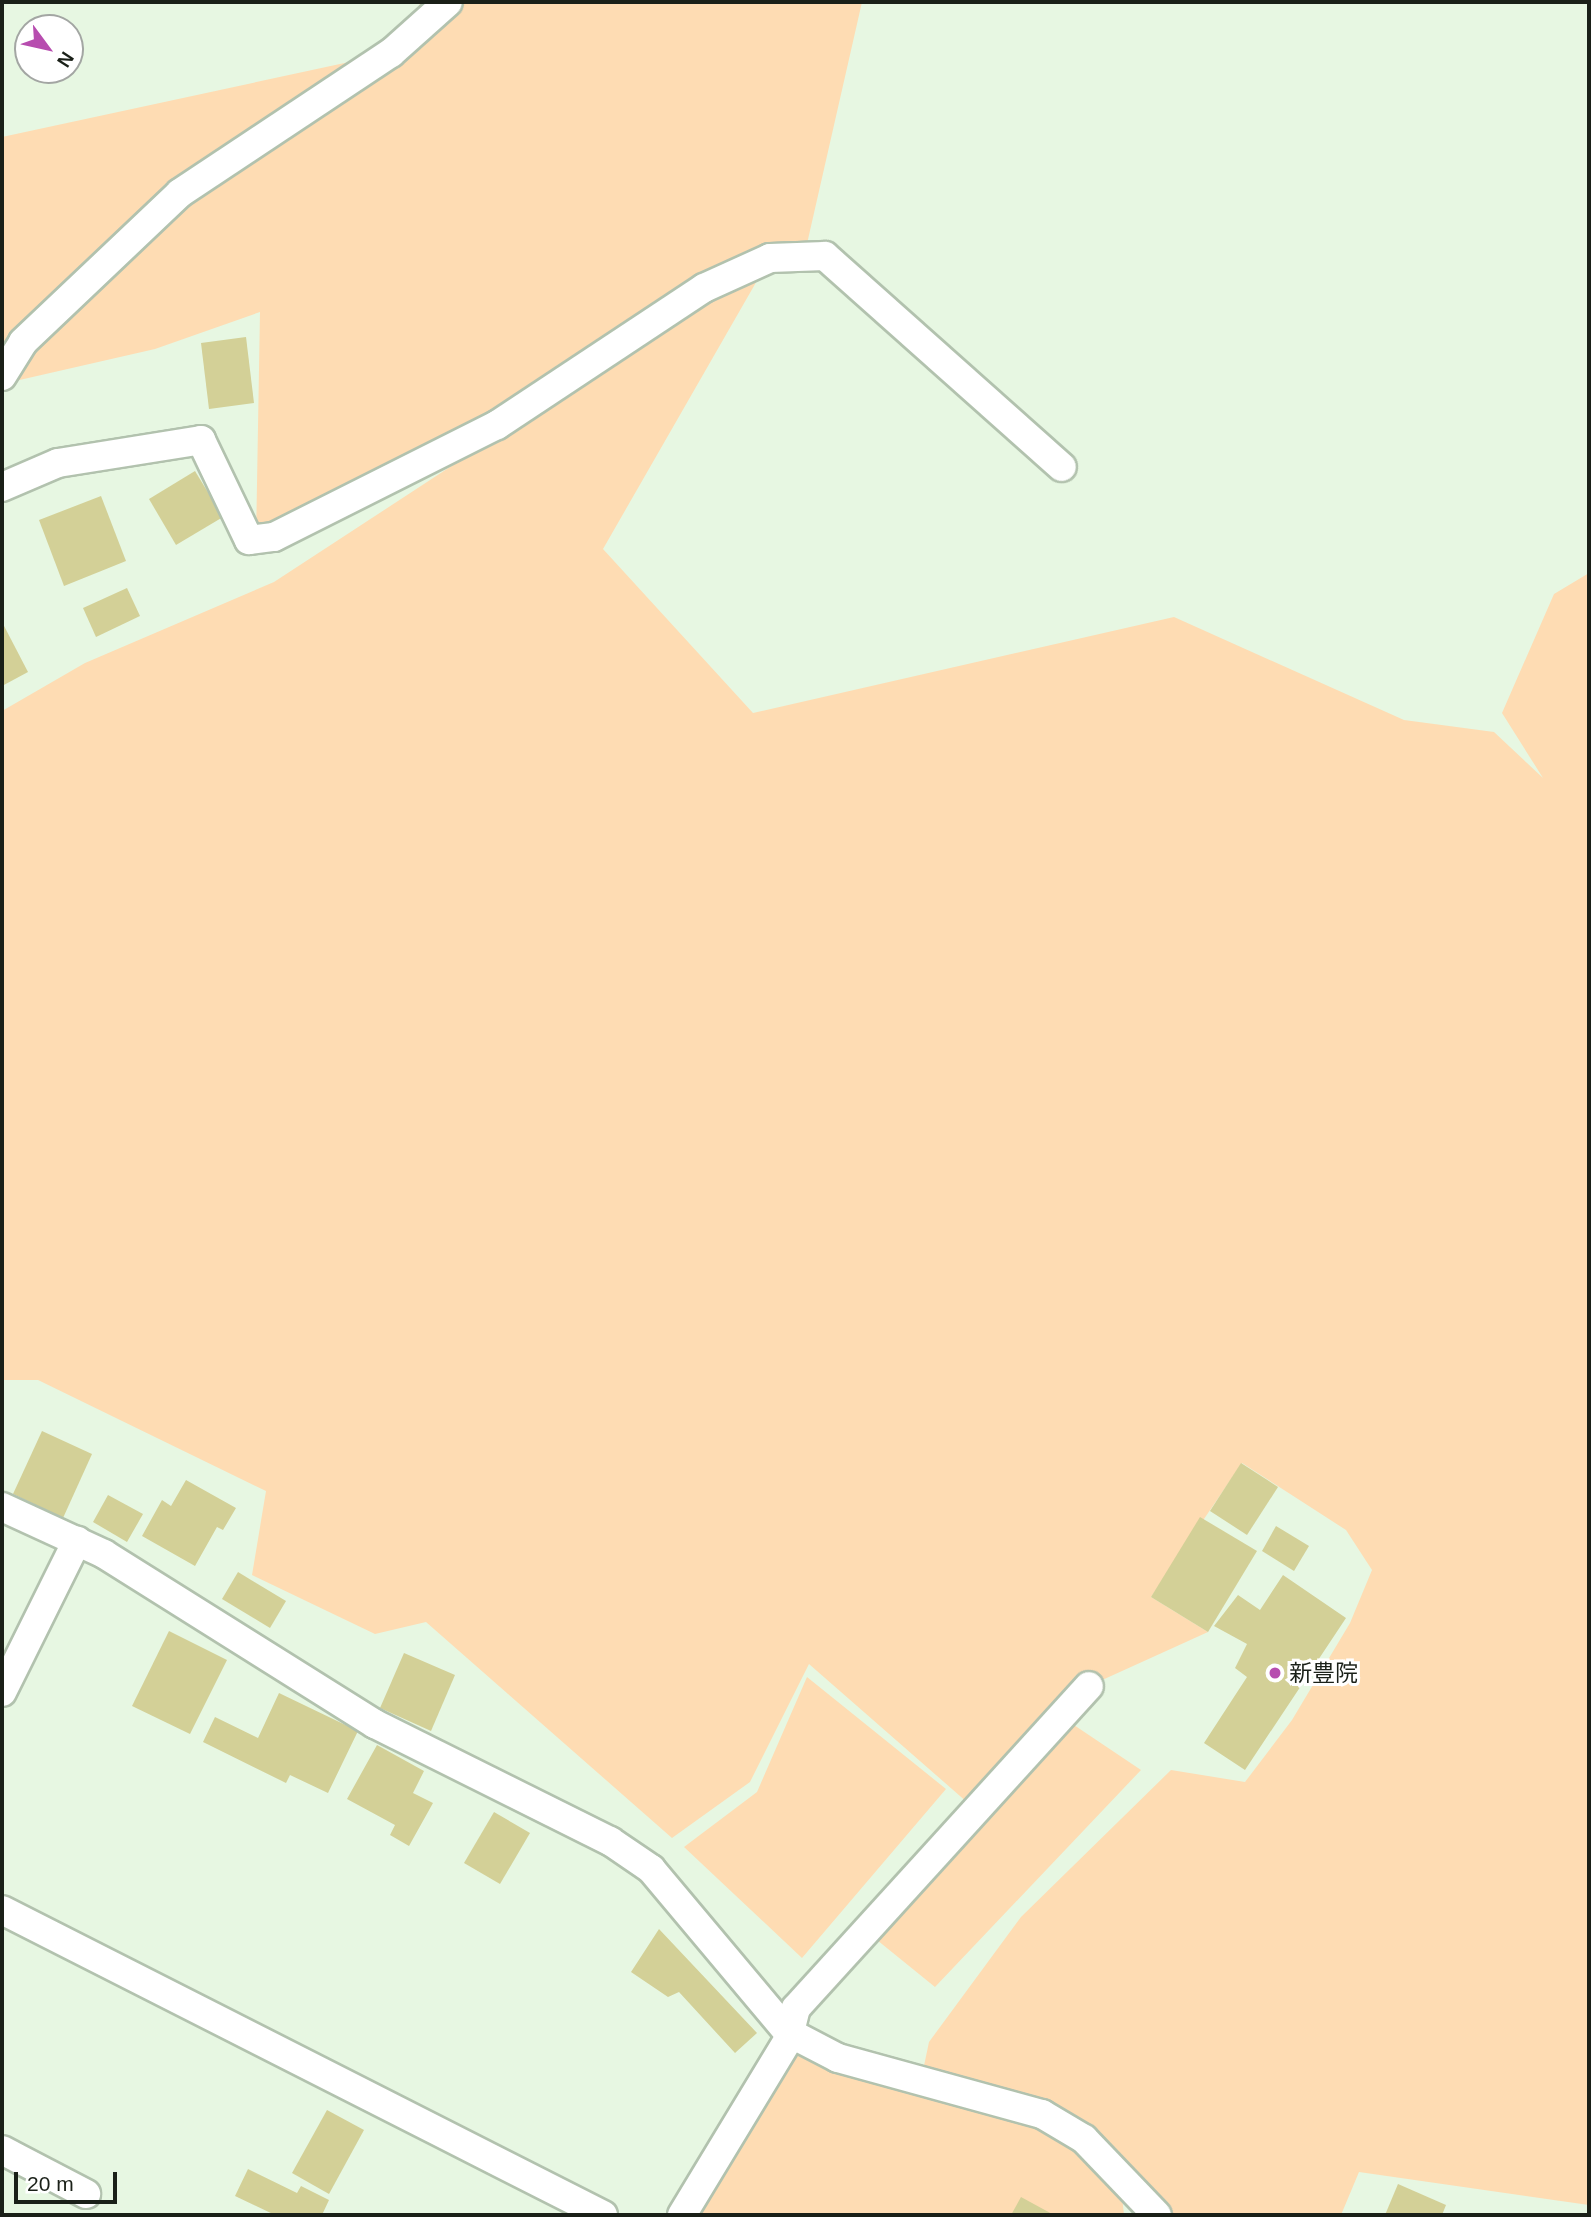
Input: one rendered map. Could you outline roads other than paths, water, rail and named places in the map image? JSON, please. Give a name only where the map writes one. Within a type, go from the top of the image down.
[{"type":"street","points":[[2,376],[23,342],[180,193],[391,53],[448,2]]},
{"type":"street","points":[[2,487],[58,463],[201,440],[249,540],[274,537],[497,425],[704,288],[770,258],[825,256],[1062,467]]},
{"type":"street","points":[[2,1507],[77,1541],[375,1724],[610,1841],[651,1869],[788,2032],[838,2058],[1042,2114],[1084,2139],[1157,2215]]},
{"type":"street","points":[[2,1692],[77,1541]]},
{"type":"street","points":[[682,2215],[788,2032],[796,2008],[1089,1686]]},
{"type":"street","points":[[2,1910],[603,2215]]},
{"type":"street","points":[[2,2150],[86,2194]]},
{"type":"place","name":"新豊院","points":[[1275,1673]]}]
